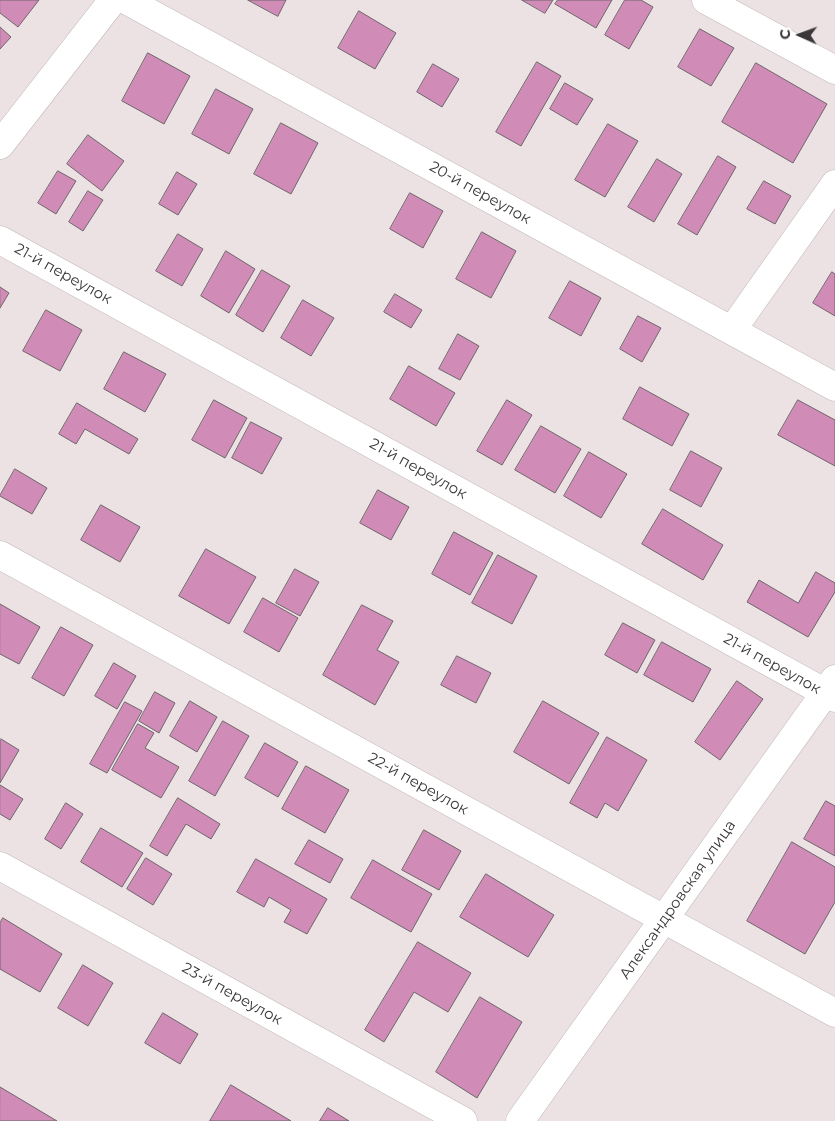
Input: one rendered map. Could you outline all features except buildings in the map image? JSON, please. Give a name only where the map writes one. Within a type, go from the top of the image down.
[{"type":"street","points":[[0,145],[113,0]]},
{"type":"street","name":"20-й переулок","points":[[126,0],[835,387]]},
{"type":"street","points":[[706,0],[835,70]]},
{"type":"street","points":[[732,330],[835,184]]},
{"type":"street","name":"21-й переулок","points":[[0,240],[832,690]]},
{"type":"street","name":"22-й переулок","points":[[0,555],[835,1013]]},
{"type":"street","name":"Александровская улица","points":[[520,1121],[664,919],[832,690]]},
{"type":"street","name":"23-й переулок","points":[[0,866],[464,1121]]}]
